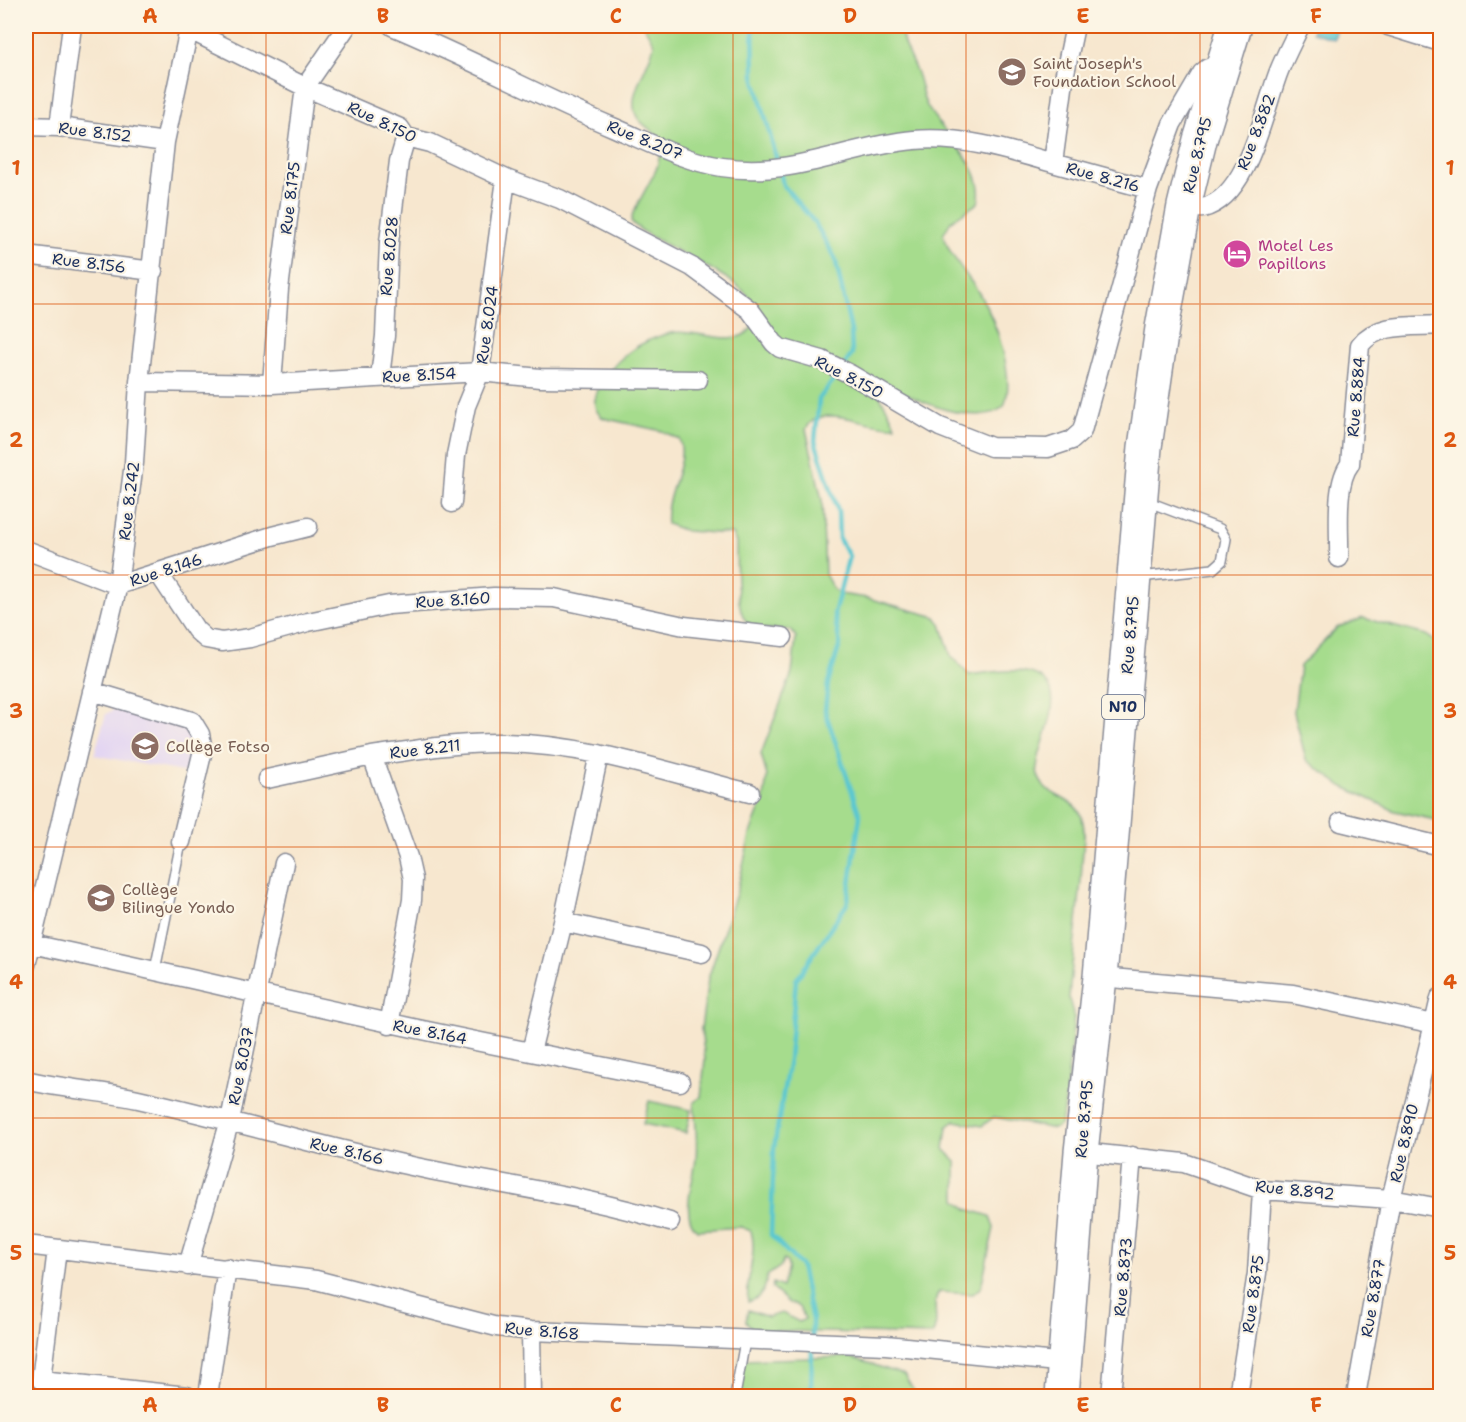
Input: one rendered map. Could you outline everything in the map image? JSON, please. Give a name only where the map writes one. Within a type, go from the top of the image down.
[{"type":"highway","name":"Rue 8.795","points":[[1062,1396],[1081,1152],[1100,977],[1145,447],[1162,328],[1184,206],[1221,67],[1235,26]]},
{"type":"street","points":[[59,127],[72,26]]},
{"type":"street","name":"Rue 8.175","points":[[272,384],[279,289],[305,87],[347,26]]},
{"type":"street","name":"Rue 8.207","points":[[392,26],[456,52],[566,107],[679,156],[721,166],[779,169],[915,140],[973,142],[1053,163]]},
{"type":"street","name":"Rue 8.216","points":[[1075,26],[1065,73],[1053,163],[1148,189]]},
{"type":"street","name":"Rue 8.882","points":[[1184,206],[1202,208],[1212,203],[1221,198],[1238,177],[1249,157],[1278,72],[1300,26]]},
{"type":"street","points":[[1389,26],[1440,42]]},
{"type":"street","name":"Rue 8.150","points":[[186,27],[305,87],[400,128],[406,137],[430,143],[506,179],[560,199],[692,267],[750,310],[780,348],[822,360],[940,427],[991,447],[1048,448],[1072,440],[1082,431],[1148,189],[1172,124],[1202,73],[1209,68],[1221,67]]},
{"type":"street","name":"Rue 8.242","points":[[28,951],[118,585],[135,463],[139,382],[153,271],[165,142],[186,27]]},
{"type":"street","name":"Rue 8.152","points":[[26,126],[59,127],[165,142]]},
{"type":"street","name":"Rue 8.028","points":[[380,376],[385,336],[389,242],[399,161],[406,137]]},
{"type":"street","name":"Rue 8.024","points":[[452,503],[456,455],[465,406],[480,372],[506,179]]},
{"type":"street","name":"Rue 8.156","points":[[26,255],[153,271]]},
{"type":"street","name":"Rue 8.884","points":[[1339,558],[1341,487],[1344,471],[1350,464],[1360,345],[1368,335],[1380,329],[1440,325]]},
{"type":"street","name":"Rue 8.154","points":[[139,382],[272,384],[480,372],[540,378],[698,380]]},
{"type":"street","name":"Rue 8.146","points":[[26,550],[118,585],[159,574],[199,558],[308,527]]},
{"type":"street","name":"Rue 8.160","points":[[159,574],[196,630],[206,639],[222,642],[250,638],[308,622],[389,605],[494,597],[554,598],[684,626],[783,637]]},
{"type":"street","points":[[92,691],[192,721],[201,734],[203,750],[181,842]]},
{"type":"street","name":"Rue 8.211","points":[[389,1025],[412,900],[413,879],[408,857],[372,756],[453,744],[506,743],[553,747],[598,754],[750,793]]},
{"type":"street","points":[[531,1052],[563,922],[598,754]]},
{"type":"street","points":[[267,779],[372,756]]},
{"type":"street","points":[[1341,822],[1440,846]]},
{"type":"street","name":"Rue 8.037","points":[[188,1266],[230,1120],[284,863]]},
{"type":"street","points":[[563,922],[702,953]]},
{"type":"street","name":"Rue 8.164","points":[[28,951],[155,970],[389,1025],[680,1082]]},
{"type":"street","points":[[1100,977],[1293,994],[1437,1025]]},
{"type":"street","name":"Rue 8.890","points":[[1390,1199],[1437,1025],[1440,998]]},
{"type":"street","name":"Rue 8.166","points":[[26,1080],[133,1098],[230,1120],[282,1136],[418,1167],[634,1211],[670,1222]]},
{"type":"street","name":"Rue 8.892","points":[[1081,1152],[1184,1163],[1262,1190],[1390,1199],[1440,1208]]},
{"type":"street","name":"Rue 8.873","points":[[1111,1396],[1132,1156]]},
{"type":"street","name":"Rue 8.875","points":[[1238,1396],[1257,1273],[1262,1190]]},
{"type":"street","name":"Rue 8.877","points":[[1356,1396],[1390,1199]]},
{"type":"street","name":"Rue 8.168","points":[[26,1245],[316,1280],[497,1327],[531,1331],[937,1348],[1066,1363]]},
{"type":"street","points":[[57,1249],[40,1388],[187,1396]]},
{"type":"street","points":[[208,1396],[227,1268]]},
{"type":"street","points":[[531,1331],[532,1396]]},
{"type":"lane","points":[[1134,578],[1213,569],[1222,561],[1226,539],[1220,529],[1142,500]]},
{"type":"lane","points":[[155,970],[181,842]]},
{"type":"lane","points":[[735,1396],[745,1341]]},
{"type":"shaded area","name":"Collège Fotso","points":[[120,706],[181,721],[196,737],[188,773],[94,755],[106,714]]},
{"type":"green space","points":[[644,26],[902,26],[904,43],[917,73],[926,104],[970,163],[979,189],[978,203],[951,221],[943,235],[955,258],[980,295],[998,334],[1008,380],[1004,406],[992,413],[977,415],[960,413],[923,402],[879,379],[875,384],[895,426],[834,416],[813,421],[806,429],[822,500],[825,574],[833,589],[840,594],[867,598],[936,617],[941,624],[951,656],[969,675],[1024,672],[1037,675],[1046,682],[1052,693],[1052,709],[1037,766],[1038,775],[1041,783],[1079,811],[1083,823],[1081,880],[1069,999],[1074,1017],[1064,1111],[1060,1125],[1054,1129],[994,1117],[982,1126],[955,1121],[947,1127],[944,1149],[956,1161],[956,1200],[967,1209],[990,1216],[994,1228],[981,1287],[973,1294],[939,1292],[935,1302],[936,1325],[932,1335],[753,1330],[746,1321],[748,1310],[768,1317],[782,1313],[799,1322],[805,1319],[799,1307],[789,1303],[772,1288],[773,1283],[782,1287],[788,1267],[787,1262],[783,1260],[781,1266],[767,1276],[762,1292],[748,1302],[753,1248],[751,1231],[741,1227],[697,1230],[689,1215],[689,1196],[697,1151],[694,1102],[701,1097],[705,1059],[701,1029],[708,979],[737,891],[751,831],[764,798],[767,776],[761,754],[792,673],[796,637],[791,630],[758,628],[749,624],[744,618],[739,598],[736,542],[732,534],[686,531],[667,524],[669,502],[681,458],[679,439],[662,431],[603,418],[595,405],[598,390],[611,370],[637,346],[671,333],[682,332],[720,338],[742,336],[751,329],[756,318],[754,304],[743,291],[725,277],[642,231],[631,221],[656,170],[663,144],[640,121],[634,109],[636,90],[654,44]]},
{"type":"green space","points":[[1363,618],[1426,635],[1440,645],[1440,821],[1395,811],[1342,786],[1306,760],[1294,712],[1300,666],[1338,627]]},
{"type":"green space","points":[[649,1101],[691,1110],[686,1133],[643,1124]]},
{"type":"green space","points":[[850,1357],[904,1375],[917,1396],[735,1396],[740,1360]]},
{"type":"water","points":[[1314,26],[1338,26],[1334,39],[1312,32]]},
{"type":"waterway","points":[[753,26],[754,76],[778,164]]},
{"type":"waterway","points":[[780,172],[783,185],[815,223],[835,258],[851,331],[852,354],[844,366]]},
{"type":"waterway","points":[[812,1339],[812,1320],[801,1266],[771,1235],[774,1148],[789,1059],[796,980],[847,904],[860,816],[825,711],[828,683],[840,644],[834,614],[849,556],[839,539],[838,511],[815,441],[819,399],[839,373]]},
{"type":"waterway","points":[[811,1396],[812,1347]]},
{"type":"place","name":"Saint Joseph's Foundation School","points":[[1012,72]]},
{"type":"place","name":"Motel Les Papillons","points":[[1237,254]]},
{"type":"place","name":"Collège Fotso","points":[[145,746]]},
{"type":"place","name":"Collège Bilingue Yondo","points":[[101,898]]}]
